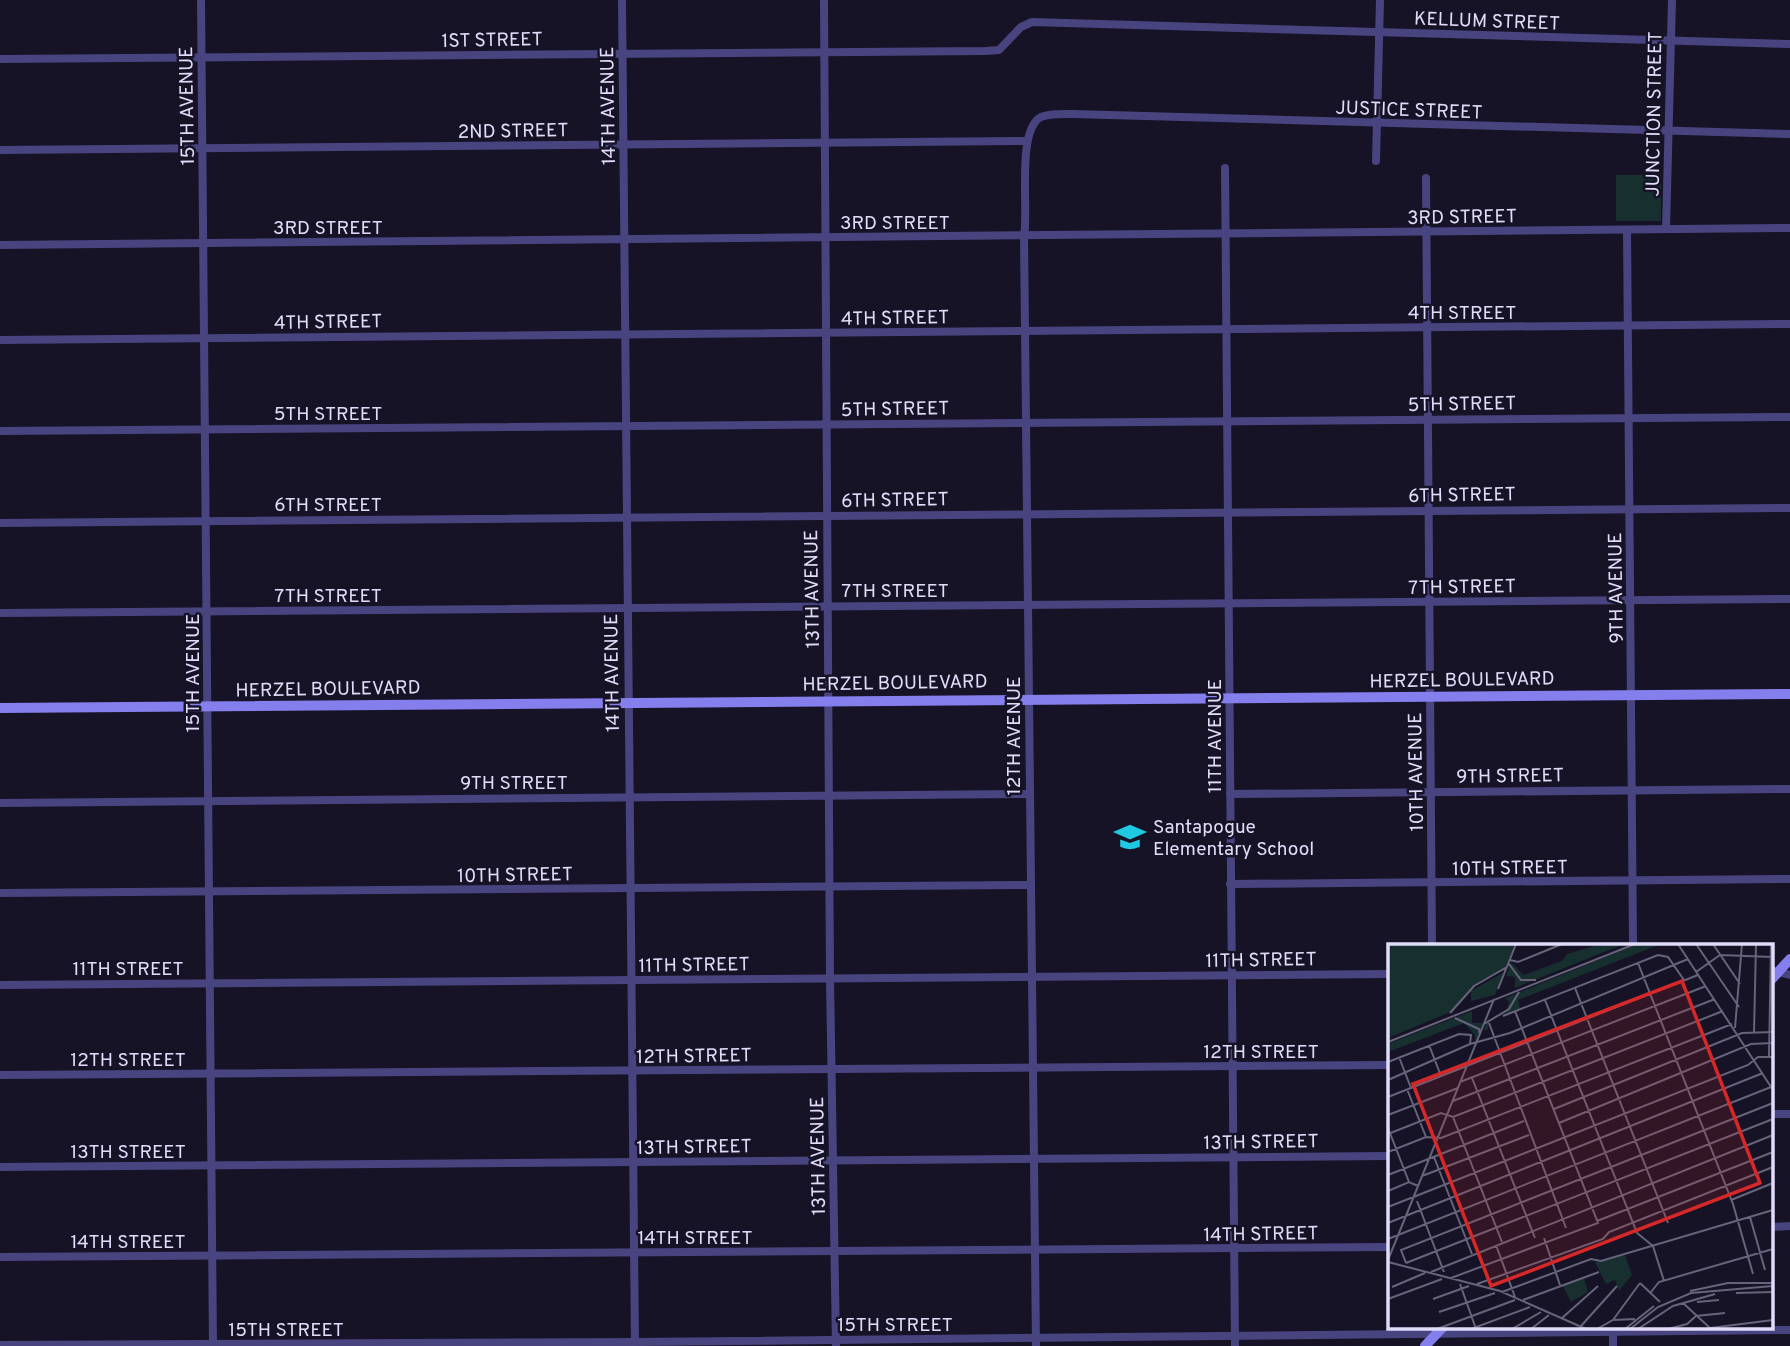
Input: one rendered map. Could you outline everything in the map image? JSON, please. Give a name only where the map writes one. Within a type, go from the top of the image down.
[{"type":"street","name":"15TH AVENUE","points":[[201,0],[213,1345]]},
{"type":"street","name":"14TH AVENUE","points":[[622,0],[623,335],[635,1344]]},
{"type":"street","name":"13TH AVENUE","points":[[824,0],[824,334],[836,1343]]},
{"type":"street","points":[[1376,161],[1380,0]]},
{"type":"street","name":"JUNCTION STREET","points":[[1666,229],[1671,0]]},
{"type":"street","name":"KELLUM STREET","points":[[985,51],[999,50],[1021,27],[1032,22],[1790,44]]},
{"type":"street","name":"1ST STREET","points":[[0,59],[985,51]]},
{"type":"street","name":"JUSTICE STREET","points":[[1031,126],[1041,117],[1055,114],[1790,134]]},
{"type":"street","name":"12TH AVENUE","points":[[1031,126],[1026,141],[1024,237],[1036,1342]]},
{"type":"street","name":"2ND STREET","points":[[0,150],[1026,141]]},
{"type":"street","name":"11TH AVENUE","points":[[1225,167],[1235,1341]]},
{"type":"street","name":"10TH AVENUE","points":[[1426,178],[1432,944]]},
{"type":"street","name":"3RD STREET","points":[[0,245],[1790,229]]},
{"type":"street","name":"9TH AVENUE","points":[[1627,230],[1633,944]]},
{"type":"street","name":"4TH STREET","points":[[0,340],[1790,324]]},
{"type":"street","name":"5TH STREET","points":[[0,431],[1790,417]]},
{"type":"street","name":"6TH STREET","points":[[0,523],[1790,508]]},
{"type":"street","name":"7TH STREET","points":[[0,613],[1790,599]]},
{"type":"street","name":"HERZEL BOULEVARD","points":[[0,708],[1790,694]]},
{"type":"street","name":"9TH STREET","points":[[1230,794],[1790,789]]},
{"type":"street","name":"9TH STREET","points":[[0,803],[1029,794]]},
{"type":"street","name":"10TH STREET","points":[[1230,884],[1790,879]]},
{"type":"street","name":"10TH STREET","points":[[0,893],[1031,885]]},
{"type":"street","points":[[1778,974],[1790,959]]},
{"type":"street","name":"11TH STREET","points":[[0,985],[1388,974]]},
{"type":"street","name":"12TH STREET","points":[[0,1076],[1388,1065]]},
{"type":"street","points":[[1772,1114],[1790,1114]]},
{"type":"street","name":"13TH STREET","points":[[0,1167],[1388,1156]]},
{"type":"street","points":[[1772,1227],[1790,1226]]},
{"type":"street","name":"14TH STREET","points":[[0,1257],[1388,1247]]},
{"type":"street","name":"15TH STREET","points":[[0,1345],[1235,1341],[1439,1331],[1790,1330]]},
{"type":"street","points":[[1425,1346],[1439,1331]]},
{"type":"street","points":[[1613,1332],[1613,1346]]},
{"type":"green space","points":[[1616,175],[1661,175],[1661,221],[1616,221]]},
{"type":"place","name":"Santapogue Elementary School","points":[[1130,837]]}]
